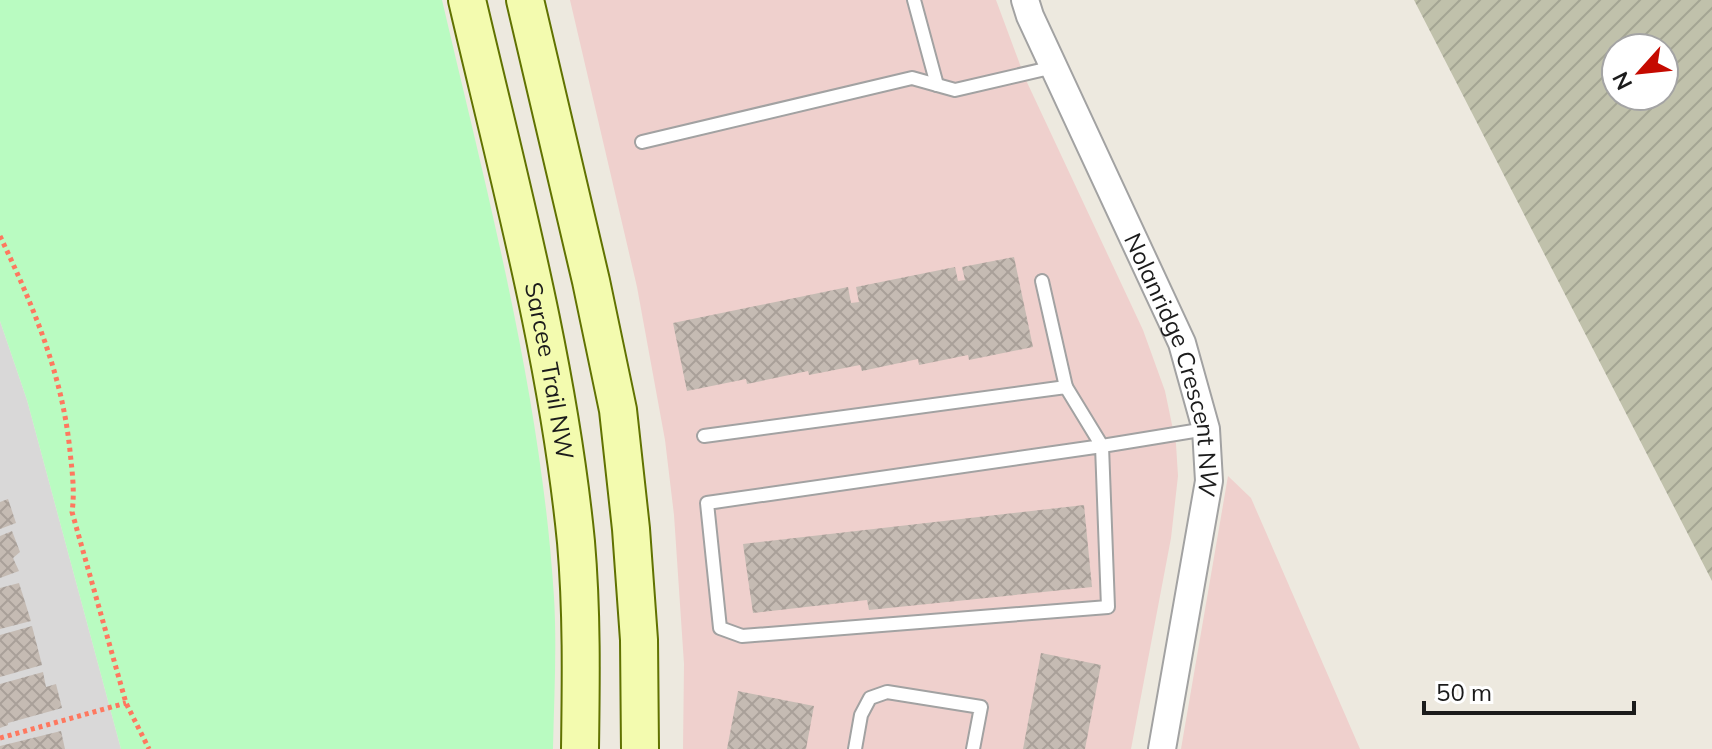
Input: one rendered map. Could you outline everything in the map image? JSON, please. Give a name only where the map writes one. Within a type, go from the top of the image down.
[{"type":"main road","name":"Sarcee Trail NW","points":[[467,0],[541,319],[562,433],[576,542],[580,613],[580,749]]},
{"type":"main road","points":[[525,0],[618,410],[639,640],[640,749]]},
{"type":"street","name":"Nolanridge Crescent NW","points":[[1025,0],[1182,343],[1206,429],[1209,481],[1162,749]]},
{"type":"lane","points":[[914,0],[937,85]]},
{"type":"lane","points":[[642,142],[912,78],[955,90],[1054,67]]},
{"type":"lane","points":[[1042,281],[1066,387],[1102,446],[1108,607],[742,636],[720,628],[707,503],[1102,446],[1206,429]]},
{"type":"lane","points":[[704,436],[1066,387]]},
{"type":"lane","points":[[855,749],[861,715],[870,698],[887,692],[981,707],[973,749]]},
{"type":"path","points":[[0,236],[32,306],[66,409],[74,495],[72,512],[126,703],[149,749]]},
{"type":"path","points":[[0,738],[126,703]]},
{"type":"shaded area","points":[[570,0],[996,0],[1025,78],[1143,330],[1165,391],[1176,444],[1178,476],[1171,538],[1131,749],[683,749],[684,664],[674,515],[665,440],[637,287]]},
{"type":"shaded area","points":[[1414,0],[1712,0],[1712,581]]},
{"type":"shaded area","points":[[0,321],[27,400],[121,749],[0,749]]},
{"type":"shaded area","points":[[1228,476],[1251,498],[1360,749],[1181,749]]},
{"type":"green space","points":[[0,0],[442,0],[510,296],[537,446],[554,597],[553,749],[121,749],[27,400],[0,321]]},
{"type":"building","points":[[1014,257],[1033,347],[969,360],[968,355],[919,365],[918,359],[862,371],[860,365],[809,375],[808,371],[747,384],[746,379],[687,391],[673,323],[848,287],[851,303],[859,302],[856,287],[955,267],[958,281],[965,280],[962,267]]},
{"type":"building","points":[[8,499],[16,523],[0,529],[0,502]]},
{"type":"building","points":[[1084,505],[1092,587],[869,610],[867,600],[753,613],[743,544]]},
{"type":"building","points":[[12,531],[20,552],[13,558],[19,571],[0,578],[0,536]]},
{"type":"building","points":[[19,583],[31,621],[0,629],[0,588]]},
{"type":"building","points":[[32,626],[42,665],[0,677],[0,635]]},
{"type":"building","points":[[1041,653],[1101,665],[1085,749],[1023,749]]},
{"type":"building","points":[[43,672],[46,687],[56,684],[62,708],[0,728],[0,684]]},
{"type":"building","points":[[738,691],[814,706],[806,749],[727,749]]},
{"type":"building","points":[[61,731],[65,749],[0,749],[0,746]]}]
